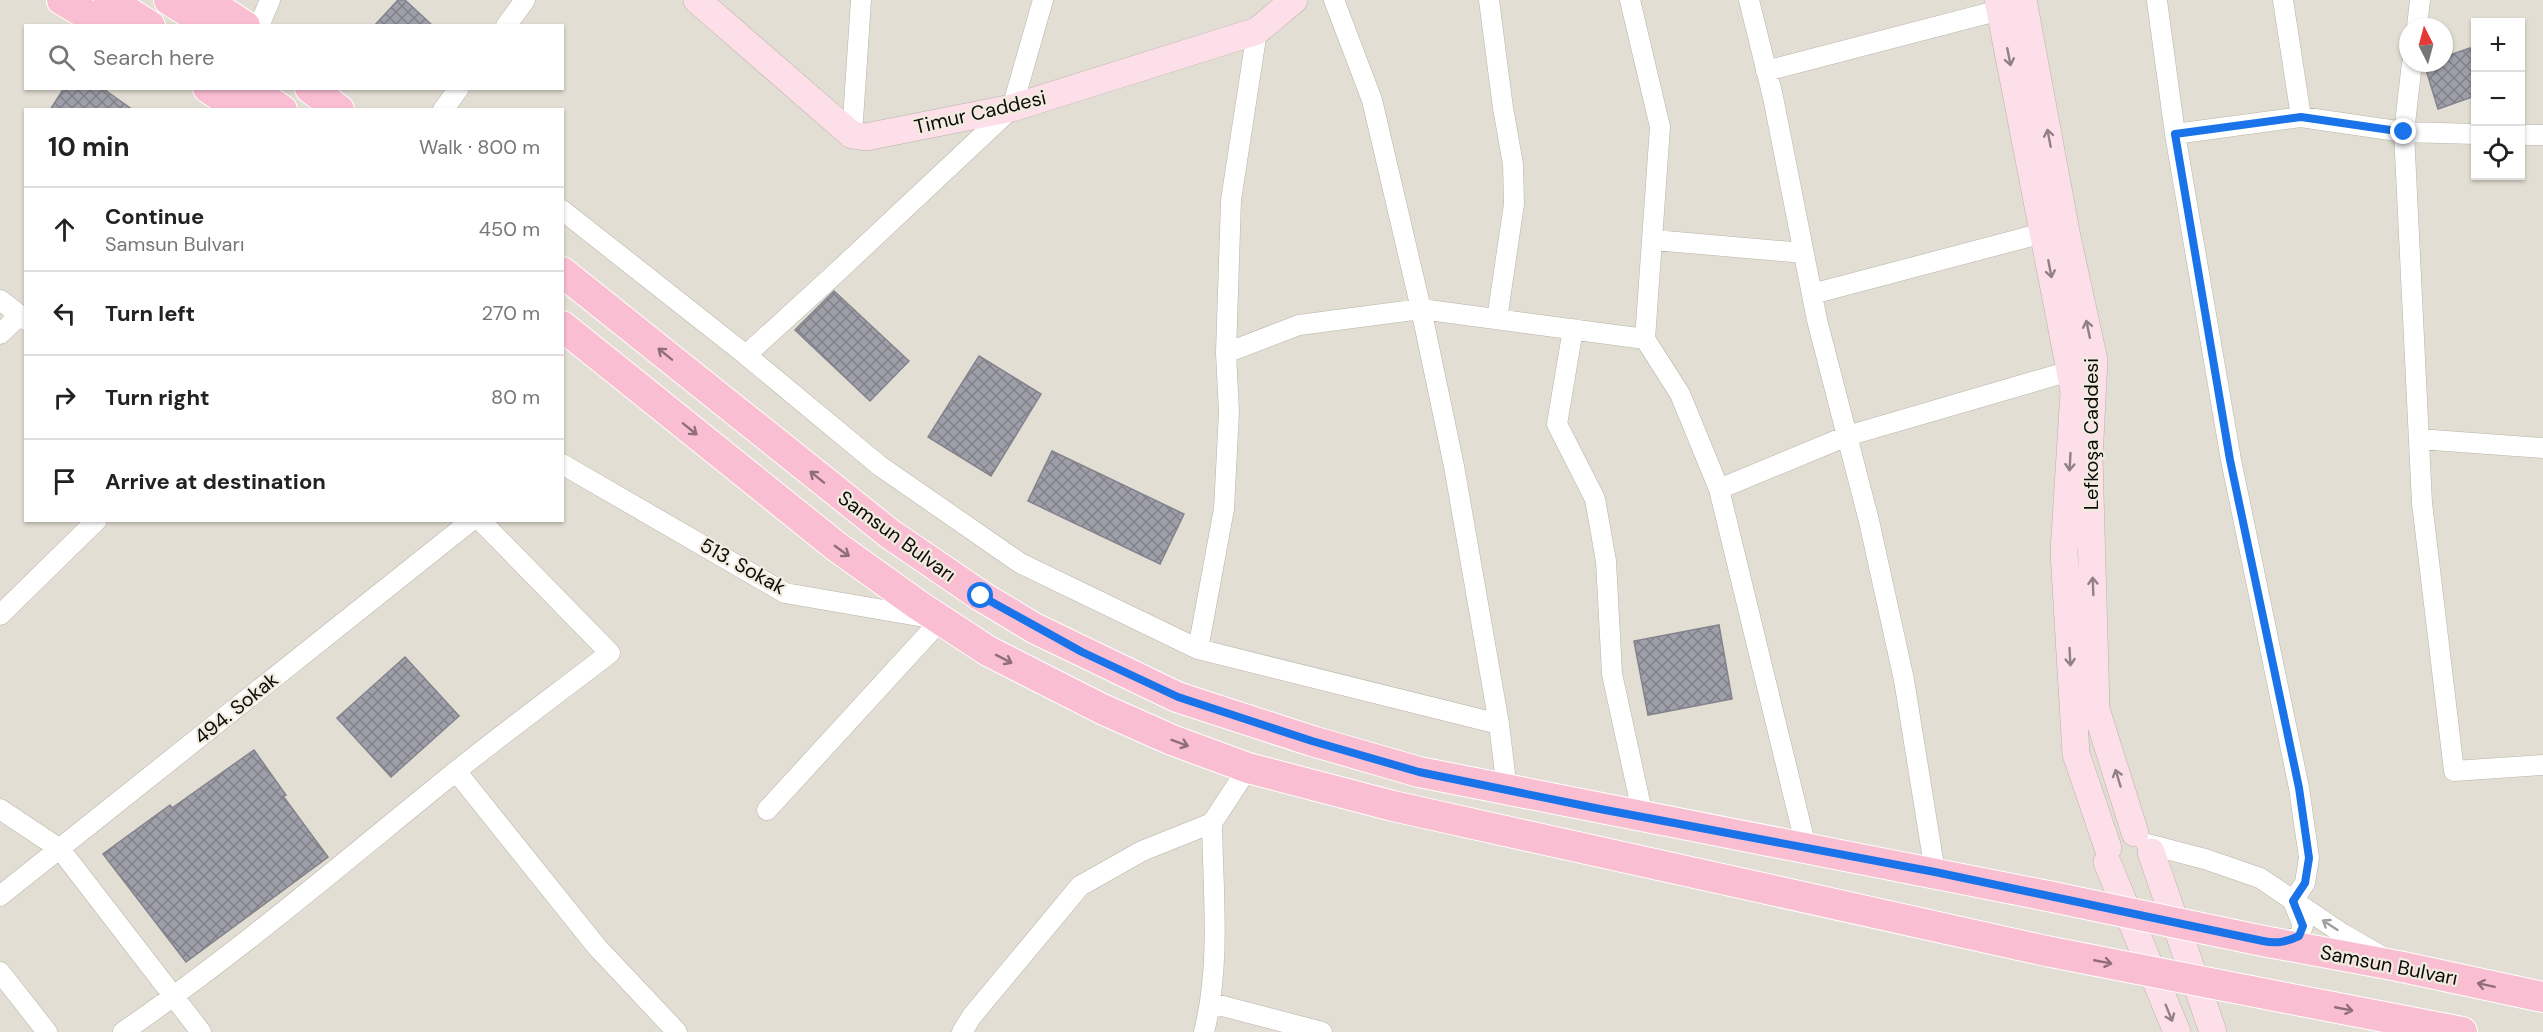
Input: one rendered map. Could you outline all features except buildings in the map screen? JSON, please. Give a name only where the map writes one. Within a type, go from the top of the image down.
[{"type":"main road","points":[[62,0],[104,24]]},
{"type":"main road","points":[[109,0],[147,24]]},
{"type":"main road","points":[[169,0],[208,24]]},
{"type":"main road","points":[[205,0],[241,24]]},
{"type":"main road","points":[[211,90],[238,108]]},
{"type":"main road","points":[[252,90],[279,108]]},
{"type":"main road","points":[[313,90],[336,108]]},
{"type":"main road","points":[[328,90],[348,108]]},
{"type":"main road","name":"Samsun Bulvarı","points":[[564,274],[890,534],[981,596],[1034,628],[1178,697],[1312,741],[1409,769],[1935,872],[2270,943],[2398,966],[2543,997]]},
{"type":"main road","points":[[564,328],[837,547],[941,620],[988,651],[1102,709],[1172,740],[1248,768],[1393,806],[2046,951],[2458,1032]]},
{"type":"street","points":[[260,24],[270,0]]},
{"type":"street","points":[[507,24],[525,0]]},
{"type":"street","points":[[696,0],[852,135]]},
{"type":"street","points":[[852,135],[861,0]]},
{"type":"street","points":[[746,355],[1012,108],[1043,0]]},
{"type":"street","name":"Timur Caddesi","points":[[852,135],[866,137],[1012,108],[1257,32],[1293,0]]},
{"type":"street","points":[[1334,0],[1372,100],[1421,309],[1454,466],[1499,724],[1507,790]]},
{"type":"street","points":[[1489,0],[1513,165],[1514,204],[1497,319]]},
{"type":"street","points":[[1630,0],[1660,127],[1646,339],[1680,394],[1719,489],[1806,847]]},
{"type":"street","points":[[1749,0],[1812,294],[1869,521],[1904,680],[1935,872]]},
{"type":"street","points":[[2283,0],[2301,117]]},
{"type":"street","points":[[2417,18],[2420,0]]},
{"type":"street","points":[[2157,1],[2175,134],[2230,460],[2299,788],[2309,858],[2305,883],[2293,901]]},
{"type":"street","points":[[1766,71],[2007,3],[2043,232],[2074,391],[2064,552],[2076,754],[2108,855],[2177,1032]]},
{"type":"street","name":"Lefkoşa Caddesi","points":[[2007,3],[2067,237],[2094,360],[2089,458],[2096,709],[2213,1032]]},
{"type":"street","points":[[1198,648],[1224,509],[1229,412],[1226,353],[1231,200],[1257,32]]},
{"type":"street","points":[[2411,72],[2404,132],[2422,503],[2454,771],[2543,765]]},
{"type":"street","points":[[444,108],[458,90]]},
{"type":"street","points":[[2175,134],[2301,117],[2404,132],[2471,134]]},
{"type":"street","points":[[2525,135],[2543,135]]},
{"type":"street","points":[[564,212],[746,355],[880,466],[1020,563],[1198,648],[1499,724]]},
{"type":"street","points":[[1812,294],[2043,232]]},
{"type":"street","points":[[1654,240],[1803,253]]},
{"type":"street","points":[[0,300],[22,317],[0,334]]},
{"type":"street","points":[[1226,353],[1299,325],[1421,309],[1646,339]]},
{"type":"street","points":[[1573,329],[1557,424],[1595,499],[1606,561],[1612,674],[1643,816]]},
{"type":"street","points":[[1719,489],[1847,436],[2070,371]]},
{"type":"street","points":[[2419,439],[2543,448]]},
{"type":"street","name":"513. Sokak","points":[[564,465],[784,593],[941,620]]},
{"type":"street","points":[[0,615],[95,522]]},
{"type":"street","name":"494. Sokak","points":[[0,896],[469,522]]},
{"type":"street","points":[[123,1032],[173,998],[344,864],[456,771],[610,653],[482,522]]},
{"type":"street","points":[[767,810],[941,620]]},
{"type":"street","points":[[1204,1032],[1212,1003],[1214,969],[1212,823],[1248,768]]},
{"type":"street","points":[[456,771],[597,947],[677,1032]]},
{"type":"street","points":[[0,809],[60,849],[201,1032]]},
{"type":"street","points":[[962,1032],[972,1016],[1080,886],[1142,851],[1212,823]]},
{"type":"street","points":[[2145,843],[2147,867],[2136,875],[2123,875],[2116,872],[2108,855],[2116,836],[2124,833],[2145,843],[2205,859],[2260,878],[2398,966]]},
{"type":"street","points":[[2270,943],[2299,936],[2303,926],[2293,901]]},
{"type":"street","points":[[0,972],[47,1032]]},
{"type":"street","points":[[1212,1003],[1322,1032]]},
{"type":"route","points":[[981,596],[1034,628],[1178,697],[1312,741],[1419,772],[1600,809],[1935,872],[2277,944],[2289,941],[2299,936],[2303,926],[2293,901],[2305,883],[2309,858],[2299,788],[2230,460],[2175,134],[2301,117],[2362,124],[2404,132]]}]
